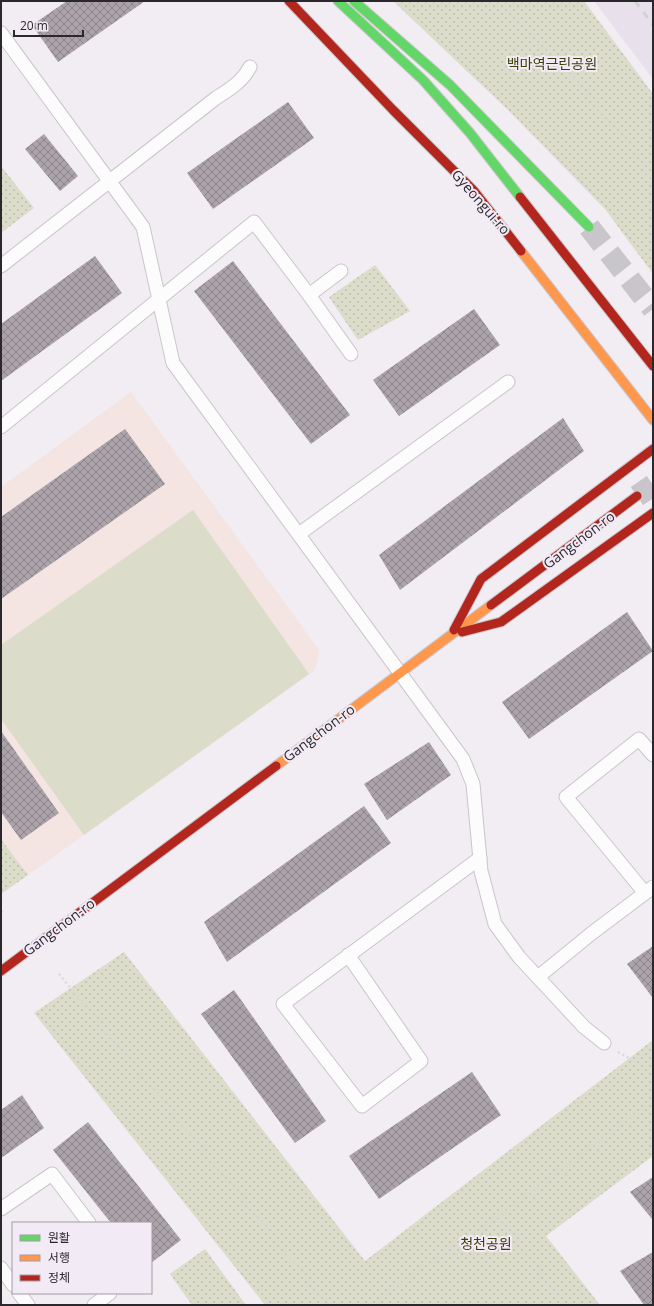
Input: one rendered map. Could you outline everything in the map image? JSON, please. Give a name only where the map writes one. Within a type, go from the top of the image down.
[{"type":"main road","name":"Gyeongui-ro","points":[[289,1],[392,110],[474,191],[653,420]]},
{"type":"main road","points":[[338,1],[423,80],[470,133],[653,366]]},
{"type":"main road","points":[[354,1],[450,85],[589,227]]},
{"type":"main road","points":[[451,635],[481,579],[653,449]]},
{"type":"main road","name":"Gangchon-ro","points":[[1,970],[637,496]]},
{"type":"main road","points":[[451,635],[501,622],[653,512]]},
{"type":"lane","points":[[1,33],[143,227],[173,363],[463,759],[473,784],[481,871],[495,924],[519,957],[584,1027],[604,1044]]},
{"type":"lane","points":[[1,266],[236,85],[244,77],[250,67]]},
{"type":"lane","points":[[1,427],[254,222],[310,295],[351,354]]},
{"type":"lane","points":[[310,295],[341,272]]},
{"type":"lane","points":[[298,534],[508,382]]},
{"type":"lane","points":[[538,977],[649,890],[566,797],[639,739],[653,755]]},
{"type":"lane","points":[[348,955],[421,1061],[362,1106],[283,1004],[348,955],[480,858]]},
{"type":"lane","points":[[1,1209],[52,1174],[88,1222]]},
{"type":"lane","points":[[1,1268],[12,1284]]},
{"type":"lane","points":[[20,1294],[28,1305]]},
{"type":"lane","points":[[94,1305],[109,1294]]},
{"type":"path","points":[[494,1],[573,78],[638,155],[653,185]]},
{"type":"path","points":[[59,974],[329,1305]]},
{"type":"path","points":[[604,1044],[653,1071]]},
{"type":"path","points":[[376,1305],[398,1286],[498,1216],[653,1100]]},
{"type":"path","points":[[498,1216],[566,1305]]},
{"type":"shaded area","points":[[594,1],[653,1],[653,79]]},
{"type":"shaded area","points":[[131,392],[319,650],[315,670],[28,875],[1,839],[1,487]]},
{"type":"green space","name":"백마역근린공원","points":[[393,1],[584,1],[653,94],[653,274],[605,209],[507,109]]},
{"type":"green space","points":[[1,166],[34,208],[1,233]]},
{"type":"green space","points":[[375,265],[410,311],[358,340],[329,297]]},
{"type":"green space","points":[[193,510],[309,674],[84,835],[1,719],[1,645]]},
{"type":"green space","points":[[1,839],[28,875],[1,894]]},
{"type":"green space","name":"청천공원","points":[[124,952],[365,1261],[653,1040],[653,1156],[546,1236],[600,1305],[265,1305],[34,1013]]},
{"type":"green space","points":[[205,1249],[246,1305],[192,1305],[170,1274]]},
{"type":"building","points":[[67,1],[145,1],[58,62],[32,25]]},
{"type":"building","points":[[288,102],[314,138],[213,209],[187,173]]},
{"type":"building","points":[[44,134],[78,176],[60,191],[25,149]]},
{"type":"building","points":[[95,256],[122,293],[1,381],[1,324]]},
{"type":"building","points":[[233,261],[350,415],[311,444],[194,291]]},
{"type":"building","points":[[474,309],[500,345],[399,416],[373,380]]},
{"type":"building","points":[[563,418],[584,451],[400,590],[379,555]]},
{"type":"building","points":[[125,429],[165,484],[1,599],[1,517]]},
{"type":"building","points":[[627,612],[653,651],[529,739],[502,702]]},
{"type":"building","points":[[1,731],[59,813],[21,840],[1,812]]},
{"type":"building","points":[[429,742],[451,775],[387,820],[364,784]]},
{"type":"building","points":[[364,806],[391,843],[227,962],[204,922]]},
{"type":"building","points":[[653,946],[653,998],[627,964]]},
{"type":"building","points":[[234,990],[326,1121],[295,1143],[201,1014]]},
{"type":"building","points":[[472,1072],[501,1115],[379,1199],[349,1156]]},
{"type":"building","points":[[22,1095],[44,1128],[1,1158],[1,1110]]},
{"type":"building","points":[[88,1122],[181,1240],[152,1262],[152,1222],[110,1222],[53,1150]]},
{"type":"building","points":[[653,1177],[653,1219],[652,1219],[630,1192]]},
{"type":"building","points":[[653,1252],[653,1305],[644,1305],[620,1271]]},
{"type":"tunnel","points":[[589,227],[653,309]]},
{"type":"tunnel","points":[[637,496],[653,485]]},
{"type":"railway","points":[[635,1],[653,25]]},
{"type":"traffic: fast","points":[[338,1],[423,80],[470,133],[520,197]]},
{"type":"traffic: fast","points":[[354,1],[450,85],[589,227]]},
{"type":"traffic: slow","points":[[521,251],[653,420]]},
{"type":"traffic: slow","points":[[276,766],[491,605]]},
{"type":"traffic: jam","points":[[289,1],[393,110],[474,191],[521,251]]},
{"type":"traffic: jam","points":[[520,197],[653,366]]},
{"type":"traffic: jam","points":[[454,630],[481,579],[653,449]]},
{"type":"traffic: jam","points":[[491,605],[637,496]]},
{"type":"traffic: jam","points":[[462,632],[501,622],[653,513]]},
{"type":"traffic: jam","points":[[1,971],[276,766]]}]
